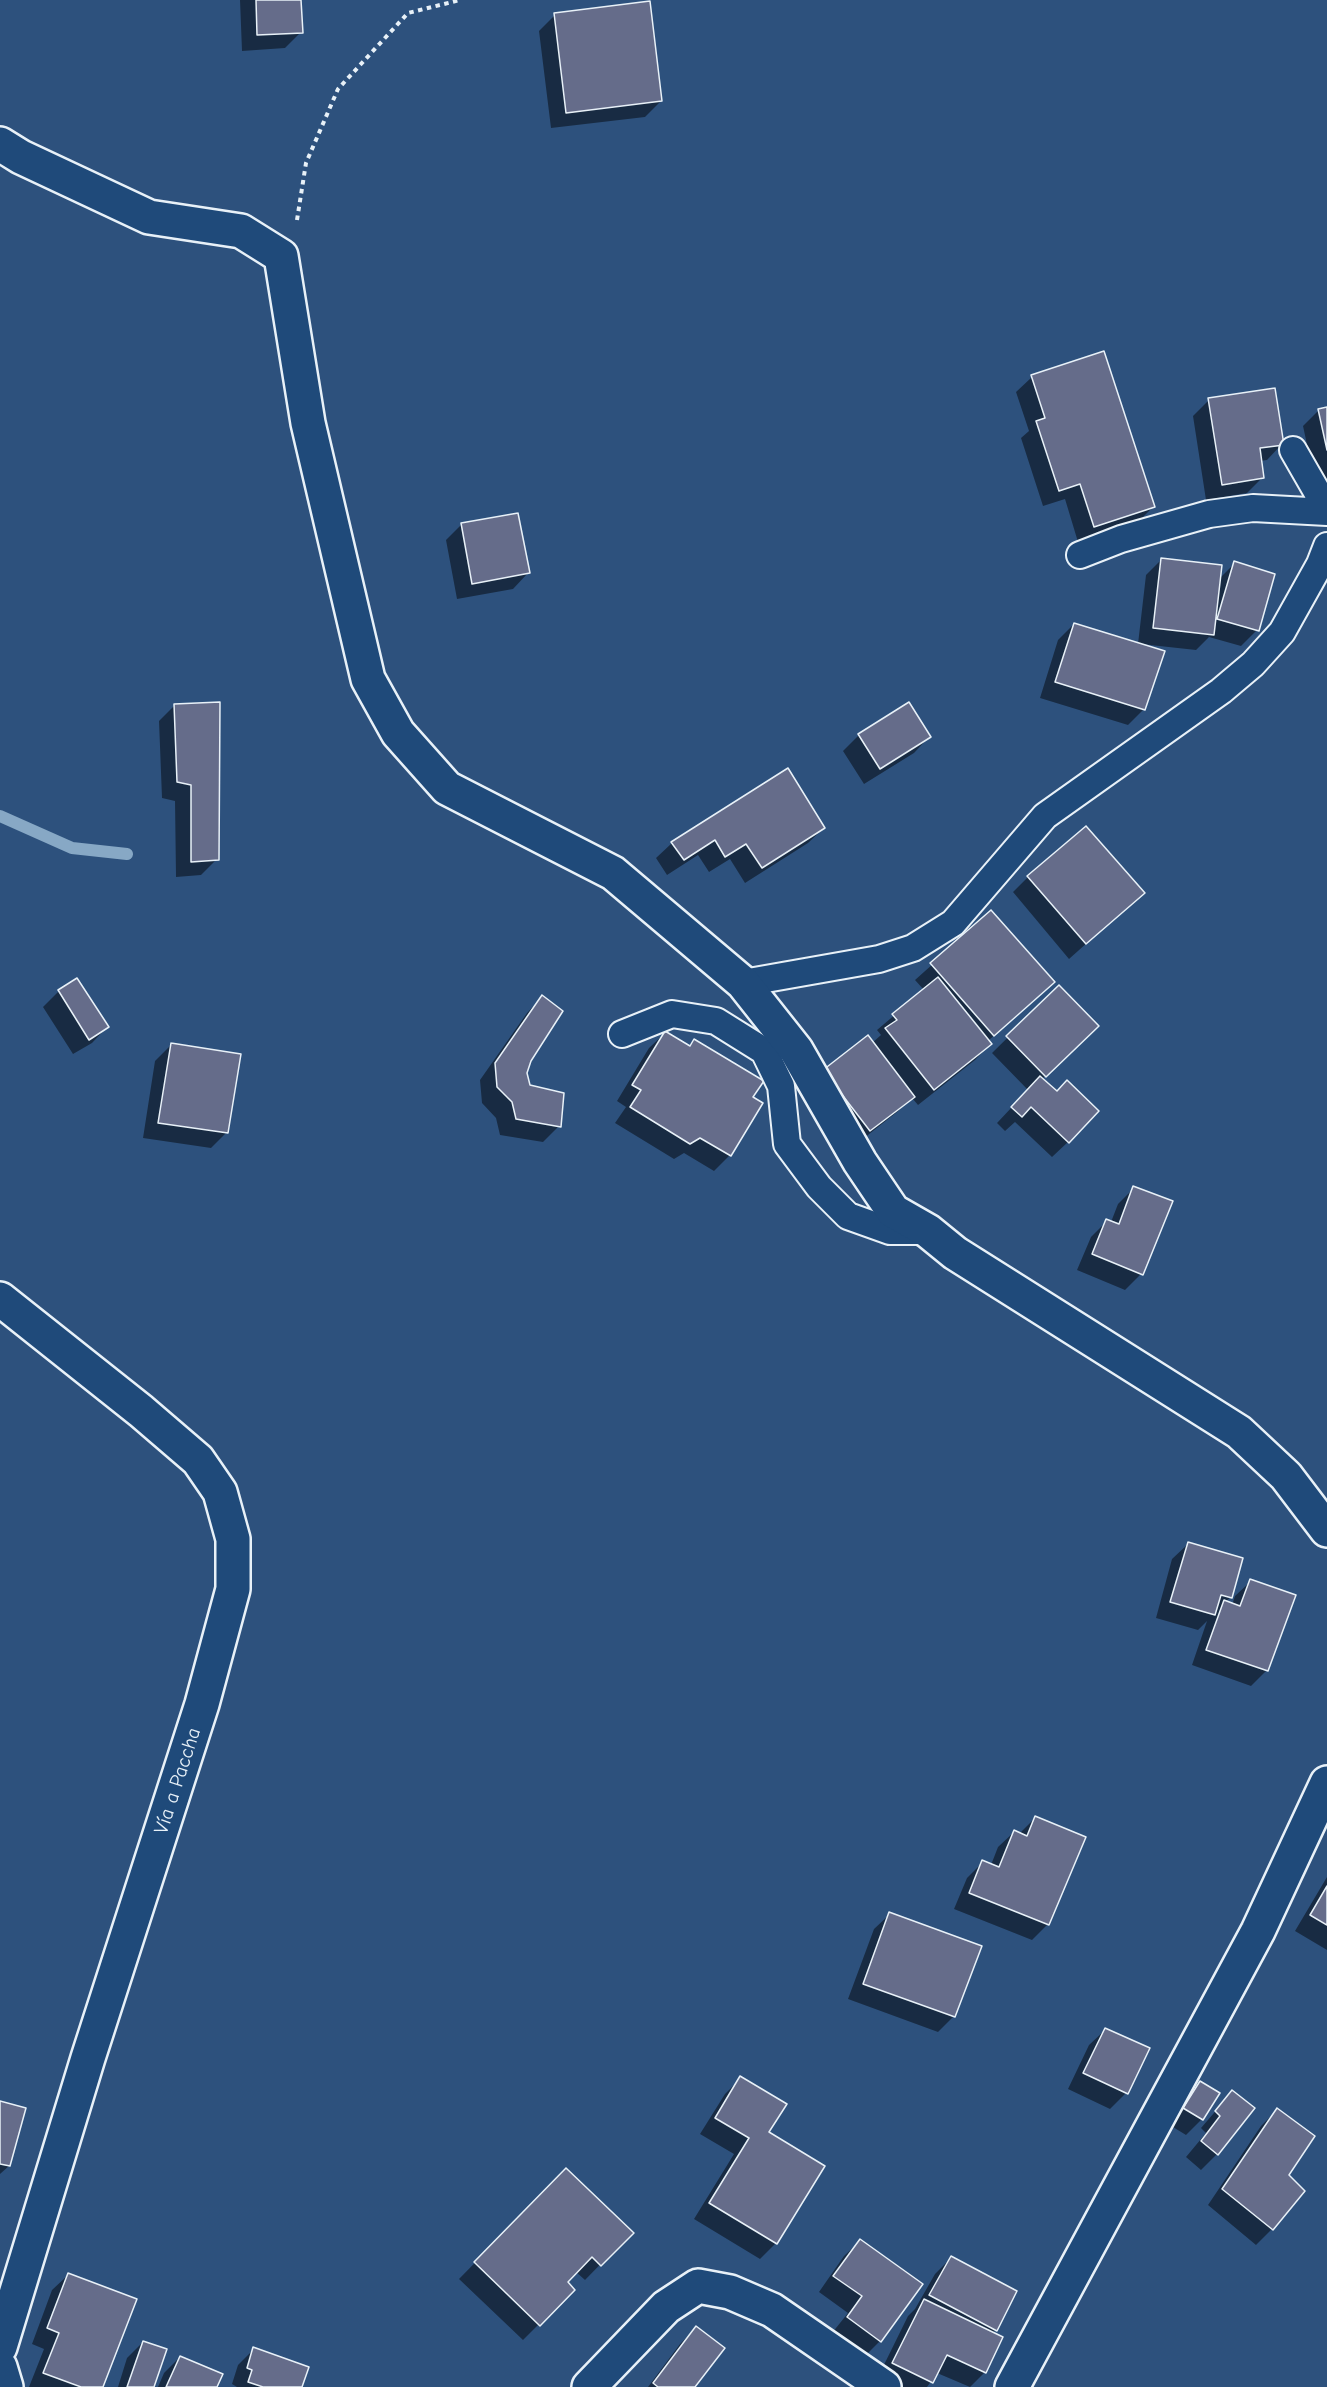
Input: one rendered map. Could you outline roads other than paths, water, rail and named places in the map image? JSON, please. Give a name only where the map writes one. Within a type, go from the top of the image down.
[{"type":"street","points":[[0,144],[21,157],[149,217],[241,231],[281,256],[308,423],[368,679],[398,733],[447,788],[613,873],[743,983],[796,1050],[860,1162],[893,1211],[928,1232],[955,1253],[1239,1432],[1286,1476],[1327,1530]]},
{"type":"street","name":"Vía a Paccha","points":[[0,1299],[141,1411],[198,1460],[220,1492],[233,1539],[233,1589],[202,1704],[88,2058],[0,2346]]},
{"type":"street","points":[[1012,2387],[1258,1931],[1327,1783]]},
{"type":"street","points":[[589,2387],[666,2307],[698,2286],[730,2292],[772,2310],[884,2387]]},
{"type":"street","points":[[0,2367],[6,2387]]},
{"type":"lane","points":[[1293,450],[1327,510]]},
{"type":"lane","points":[[1080,555],[1121,539],[1209,514],[1253,508],[1327,510]]},
{"type":"lane","points":[[743,983],[879,959],[913,948],[952,923],[1045,816],[1221,691],[1253,664],[1282,632],[1320,564],[1327,546]]},
{"type":"lane","points":[[622,1034],[672,1014],[716,1021],[764,1051],[781,1086],[787,1144],[819,1187],[848,1216],[890,1231],[928,1232]]},
{"type":"waterway","points":[[0,816],[72,848],[127,854]]}]
